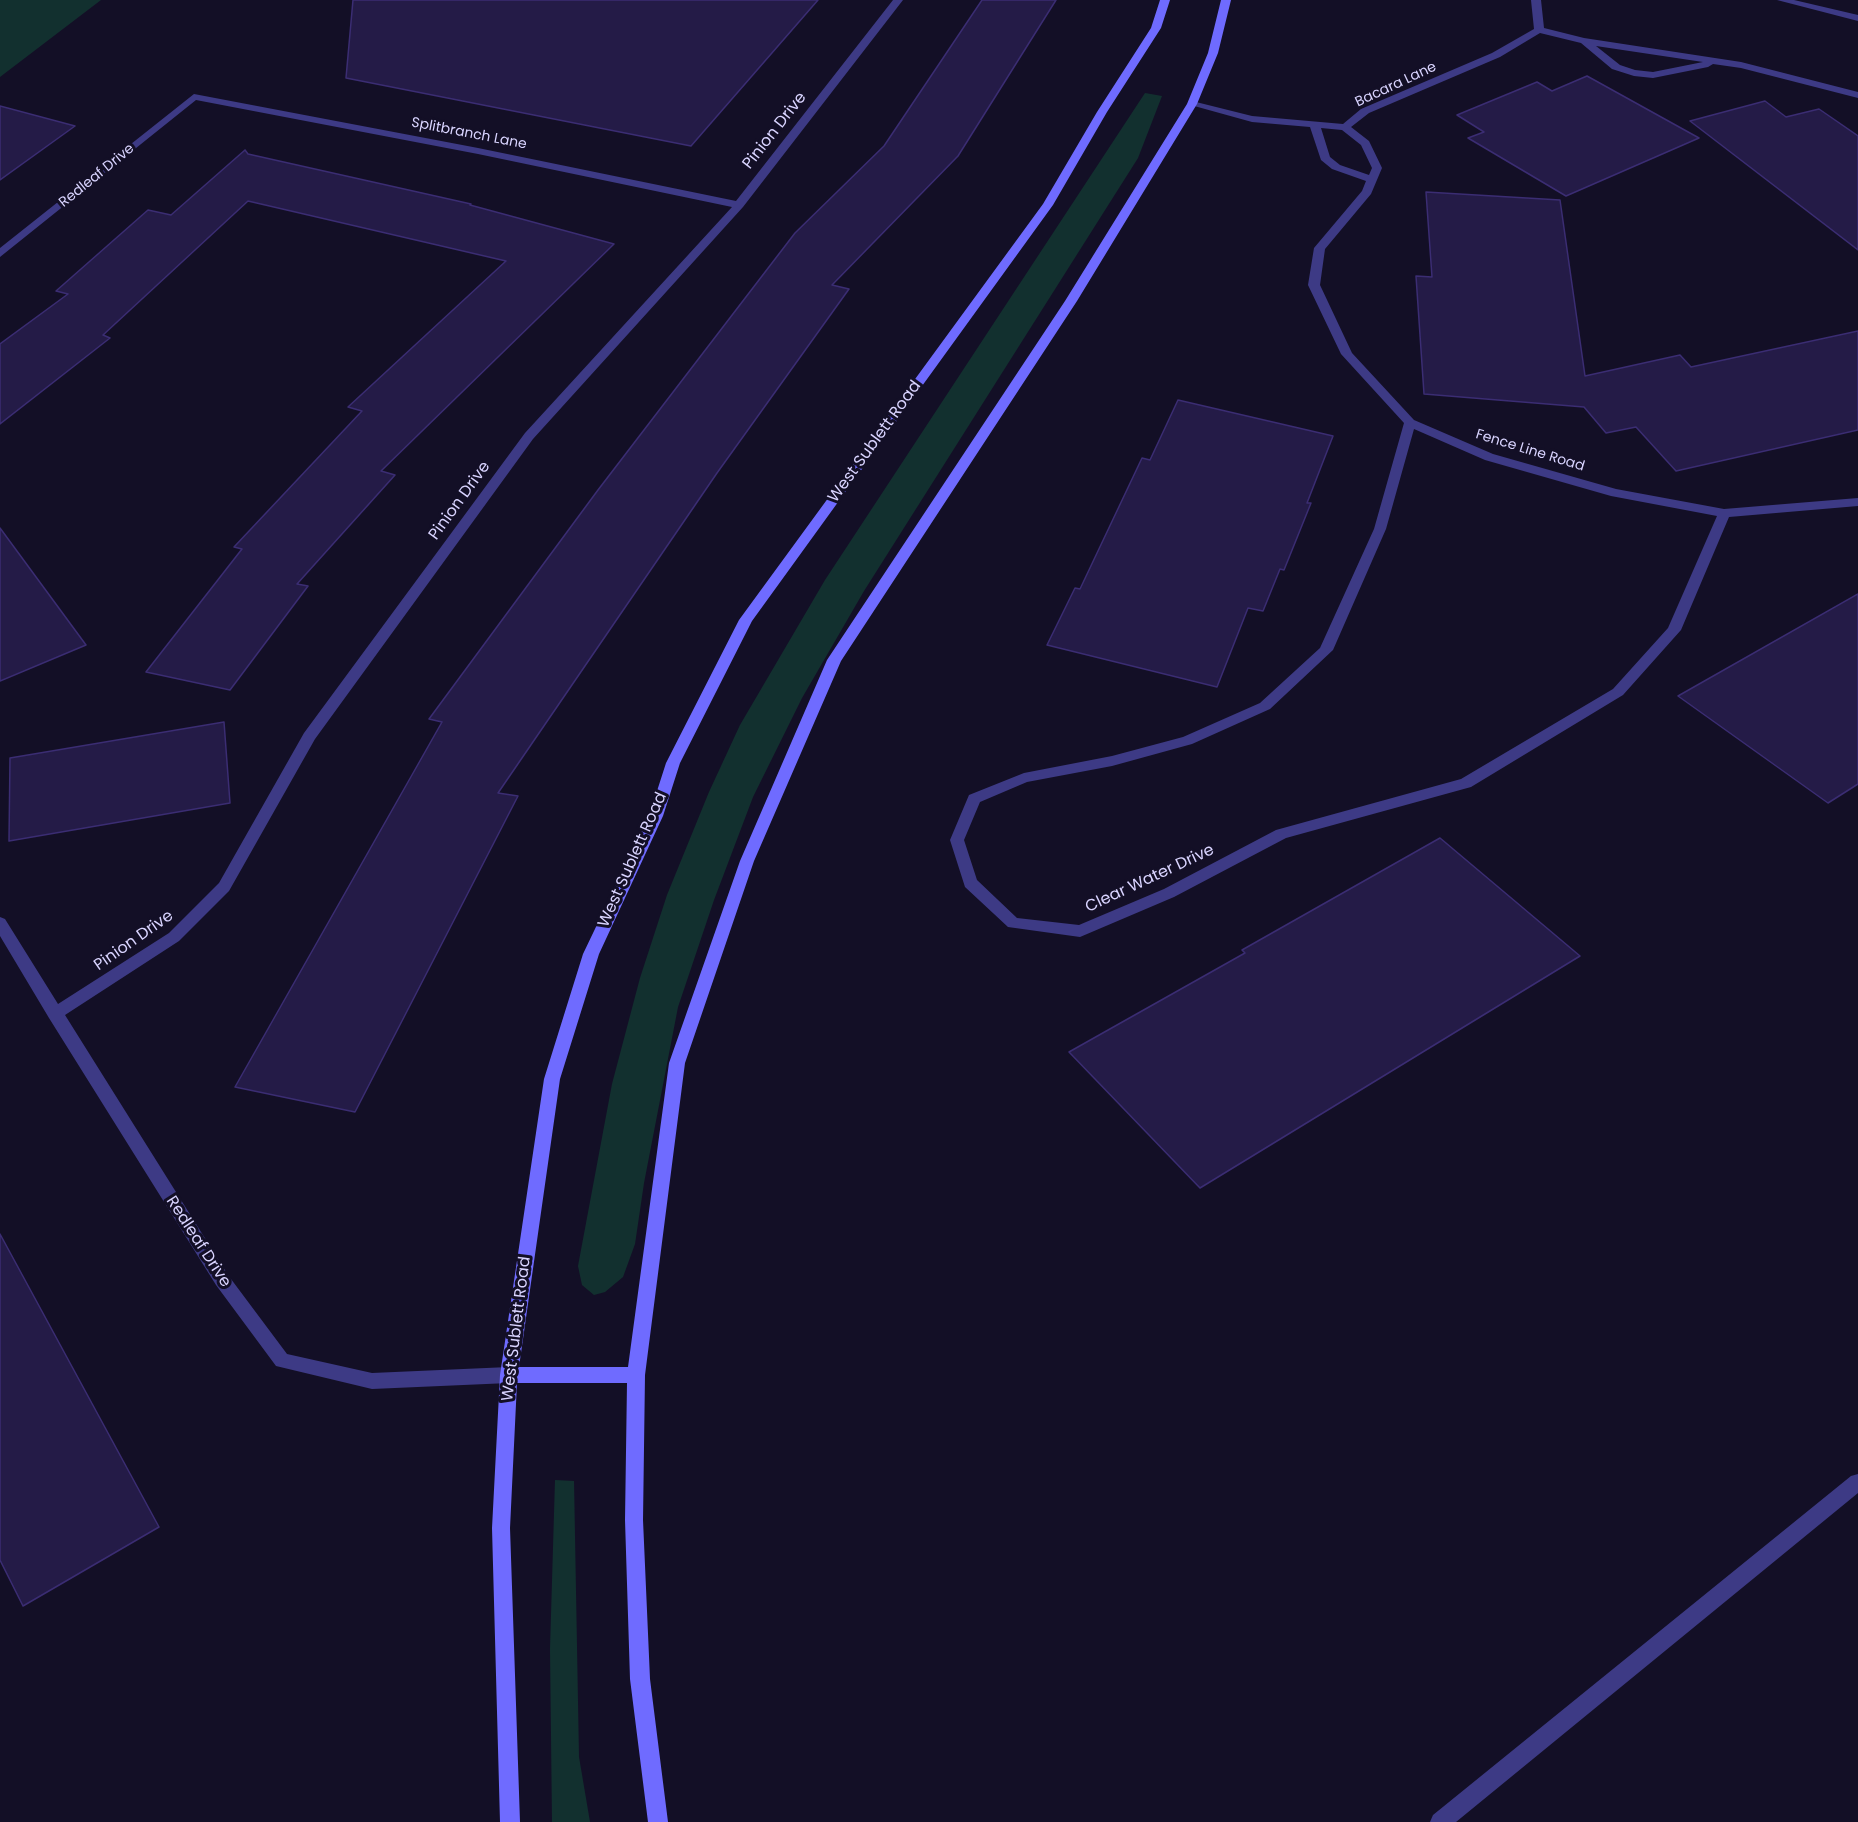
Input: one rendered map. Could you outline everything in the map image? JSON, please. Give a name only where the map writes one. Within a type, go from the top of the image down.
[{"type":"main road","name":"West Sublett Road","points":[[510,1822],[501,1528],[509,1375],[552,1079],[591,954],[656,816],[673,763],[746,620],[1047,205],[1102,112],[1156,28],[1165,0]]},
{"type":"main road","points":[[658,1822],[640,1679],[634,1520],[636,1376],[676,1063],[747,861],[834,660],[1071,301],[1192,105],[1213,53],[1226,0]]},
{"type":"main road","points":[[509,1375],[636,1376]]},
{"type":"street","name":"Pinion Drive","points":[[55,1014],[174,937],[225,888],[309,735],[529,436],[739,205],[897,0]]},
{"type":"street","points":[[1536,0],[1539,30],[1584,41],[1717,62],[1858,95]]},
{"type":"street","points":[[1782,0],[1858,18]]},
{"type":"street","name":"Bacara Lane","points":[[1192,105],[1252,119],[1345,127],[1365,111],[1496,55],[1539,30]]},
{"type":"street","points":[[1584,41],[1616,67],[1634,73],[1653,75],[1717,62]]},
{"type":"street","name":"Splitbranch Lane","points":[[194,97],[477,151],[739,205]]},
{"type":"street","name":"Redleaf Drive","points":[[0,254],[194,97]]},
{"type":"street","points":[[1315,124],[1325,159],[1336,167],[1372,180],[1377,168],[1365,143],[1345,127]]},
{"type":"street","name":"Fence Line Road","points":[[1372,180],[1367,192],[1320,248],[1314,285],[1347,354],[1410,423],[1490,457],[1569,480],[1615,493],[1724,513],[1858,502]]},
{"type":"street","name":"Clear Water Drive","points":[[1410,423],[1380,529],[1326,650],[1265,706],[1187,741],[1112,761],[1024,778],[974,799],[957,840],[970,883],[1013,923],[1080,931],[1169,893],[1281,834],[1466,783],[1618,692],[1674,630],[1724,513]]},
{"type":"street","name":"Redleaf Drive","points":[[0,923],[222,1280],[282,1361],[372,1381],[509,1375]]},
{"type":"street","points":[[1440,1822],[1858,1482]]},
{"type":"green space","points":[[0,0],[101,0],[0,77]]},
{"type":"green space","points":[[1145,93],[1162,96],[1138,158],[864,591],[802,698],[753,797],[714,900],[678,1007],[644,1183],[635,1244],[623,1277],[605,1292],[594,1295],[582,1285],[578,1266],[612,1084],[640,978],[667,895],[709,792],[740,725],[825,580]]},
{"type":"green space","points":[[555,1480],[574,1481],[579,1757],[590,1822],[552,1822],[550,1649]]},
{"type":"building","points":[[353,0],[818,0],[691,146],[346,78]]},
{"type":"building","points":[[982,0],[1056,0],[958,156],[832,285],[849,289],[717,473],[498,793],[518,796],[355,1112],[235,1087],[442,722],[429,719],[598,490],[795,233],[884,146]]},
{"type":"building","points":[[1587,76],[1699,138],[1566,196],[1468,138],[1484,132],[1457,115],[1537,82],[1552,91]]},
{"type":"building","points":[[1765,101],[1786,117],[1819,109],[1858,136],[1858,250],[1690,121]]},
{"type":"building","points":[[0,106],[75,126],[0,180]]},
{"type":"building","points":[[245,150],[248,154],[471,204],[614,244],[381,471],[395,475],[297,584],[308,586],[230,690],[146,672],[242,549],[234,547],[362,411],[348,407],[506,261],[248,201],[103,335],[110,338],[0,424],[0,344],[68,294],[56,291],[148,210],[171,215]]},
{"type":"building","points":[[1426,192],[1560,200],[1585,376],[1680,355],[1691,367],[1858,331],[1858,430],[1676,471],[1636,427],[1606,433],[1584,407],[1424,394],[1416,276],[1432,277]]},
{"type":"building","points":[[1178,400],[1333,436],[1307,503],[1311,503],[1284,570],[1280,569],[1263,611],[1248,608],[1217,687],[1047,645],[1075,588],[1080,589],[1142,458],[1150,460]]},
{"type":"building","points":[[0,528],[86,645],[0,681]]},
{"type":"building","points":[[1858,594],[1858,784],[1828,803],[1678,696]]},
{"type":"building","points":[[224,722],[230,803],[9,841],[10,758]]},
{"type":"building","points":[[1440,838],[1580,956],[1200,1188],[1069,1052],[1245,953],[1242,950]]},
{"type":"building","points":[[0,1234],[159,1527],[23,1606],[0,1560]]}]
